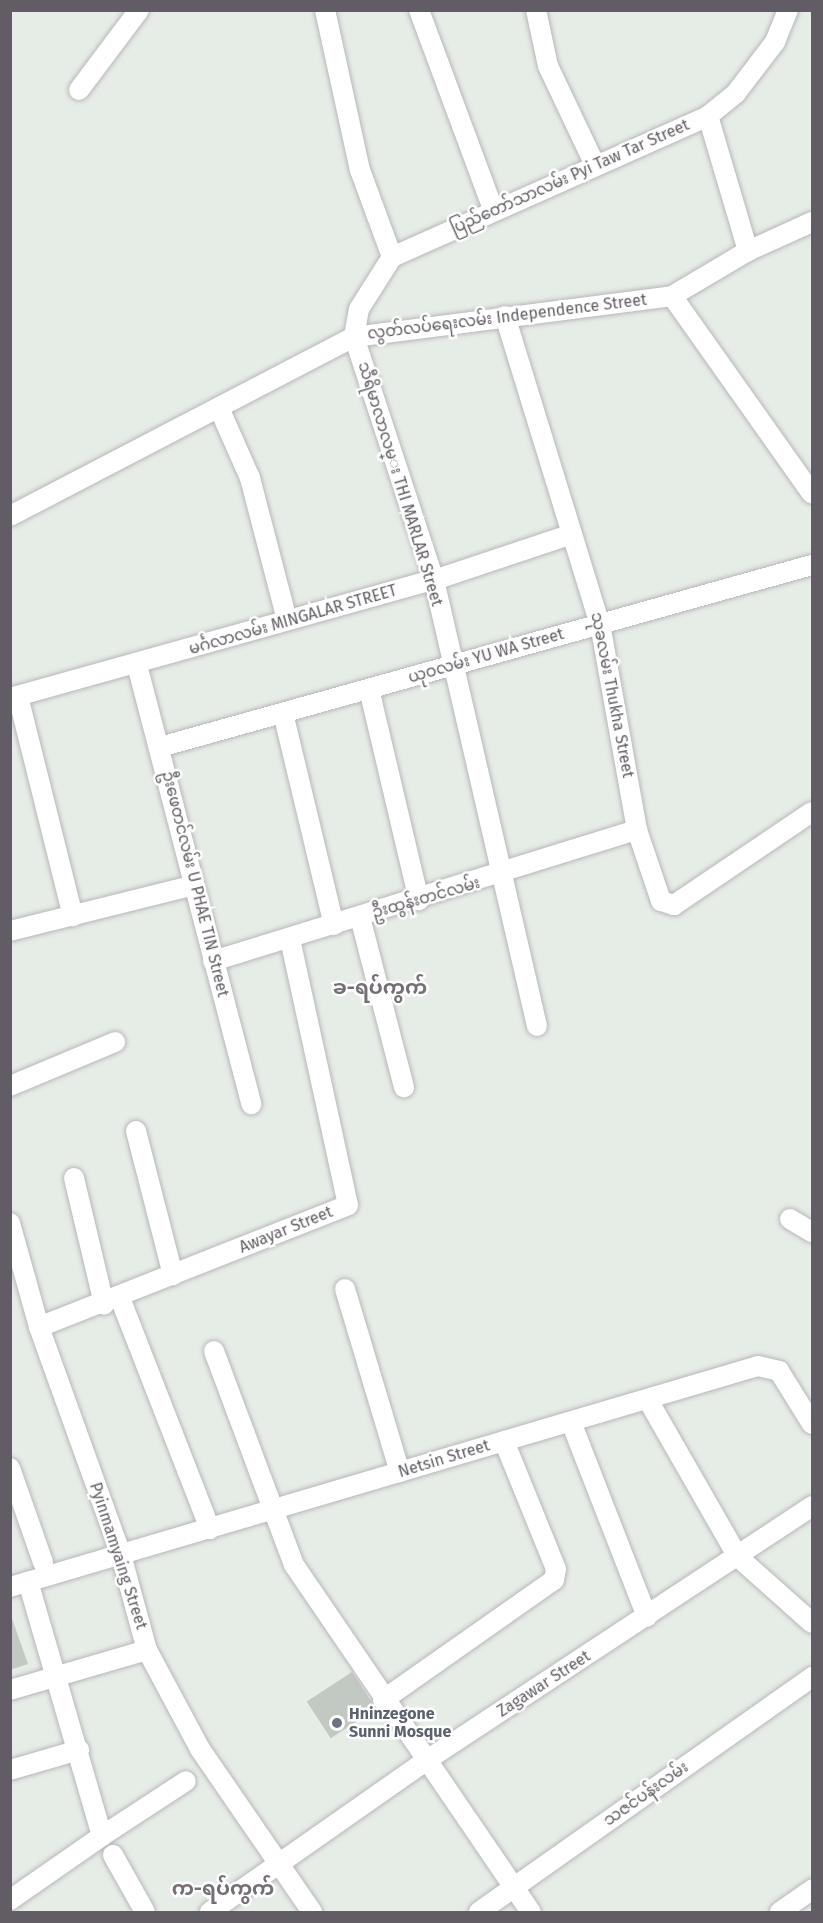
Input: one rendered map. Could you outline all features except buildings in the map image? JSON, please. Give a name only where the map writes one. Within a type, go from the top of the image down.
[{"type":"street","points":[[79,90],[139,10]]},
{"type":"street","points":[[325,10],[360,170],[392,257],[364,299],[354,337]]},
{"type":"street","points":[[419,10],[493,209]]},
{"type":"street","points":[[536,10],[548,66],[595,165]]},
{"type":"street","name":"ပြည်တော်သာလမ်း Pyi Taw Tar Street","points":[[392,257],[493,209],[708,116],[755,68],[788,10]]},
{"type":"street","points":[[708,116],[748,251]]},
{"type":"street","name":"လွတ်လပ်ရေးလမ်း Independence Street","points":[[10,516],[354,337],[672,296],[748,251],[813,222]]},
{"type":"street","points":[[672,296],[813,494]]},
{"type":"street","name":"သုခလမ်း Thukha Street","points":[[505,316],[600,624],[637,830],[668,906],[813,812]]},
{"type":"street","name":"သီရိမာလာလမ္း THI MARLAR Street","points":[[354,337],[434,580],[499,877],[537,1026]]},
{"type":"street","points":[[219,408],[250,478],[287,620]]},
{"type":"street","name":"မင်္ဂလာလမ်း MINGALAR STREET","points":[[14,697],[137,665],[287,620],[434,580],[572,534]]},
{"type":"street","name":"ယုဝလမ်း YU WA Street","points":[[160,747],[813,565]]},
{"type":"street","name":"ဦးဖေတင်လမ်း U PHAE TIN Street","points":[[137,665],[251,1104]]},
{"type":"street","points":[[369,689],[418,900]]},
{"type":"street","points":[[14,697],[72,916]]},
{"type":"street","points":[[283,713],[334,925]]},
{"type":"street","name":"ဦးထွန်းတင်လမ်း","points":[[213,961],[499,877],[637,830]]},
{"type":"street","points":[[10,932],[194,885]]},
{"type":"street","points":[[360,917],[404,1087]]},
{"type":"street","name":"Awayar Street","points":[[39,1328],[112,1301],[348,1205],[290,940]]},
{"type":"street","points":[[10,1086],[115,1042]]},
{"type":"street","points":[[136,1131],[173,1275]]},
{"type":"street","points":[[74,1178],[112,1301],[210,1529]]},
{"type":"street","points":[[790,1219],[813,1232]]},
{"type":"street","name":"Pyinmamyaing Street","points":[[10,1223],[39,1328],[121,1556],[147,1650],[200,1749],[312,1912]]},
{"type":"street","points":[[345,1289],[400,1472]]},
{"type":"street","points":[[214,1351],[294,1565],[424,1762],[531,1912]]},
{"type":"street","name":"Netsin Street","points":[[19,1584],[768,1365],[779,1371],[813,1424]]},
{"type":"street","points":[[648,1400],[738,1557],[813,1623]]},
{"type":"street","points":[[571,1422],[647,1617]]},
{"type":"street","points":[[383,1700],[554,1580],[556,1569],[504,1441]]},
{"type":"street","points":[[10,1468],[43,1562]]},
{"type":"street","name":"Zagawar Street","points":[[210,1912],[424,1762],[813,1506]]},
{"type":"street","points":[[19,1584],[56,1676],[102,1836]]},
{"type":"street","points":[[10,1690],[147,1650]]},
{"type":"street","name":"သဇင်ပန်းလမ်း","points":[[479,1912],[813,1677]]},
{"type":"street","points":[[10,1770],[79,1750]]},
{"type":"street","points":[[16,1912],[10,1901],[102,1836],[186,1781]]},
{"type":"street","points":[[113,1855],[146,1912]]},
{"type":"street","points":[[780,1912],[813,1890]]},
{"type":"place","name":"Hninzegone Sunni Mosque","points":[[337,1723]]},
{"type":"district","name":"ခ-ရပ်ကွက်","points":[[380,987]]},
{"type":"district","name":"က-ရပ်ကွက်","points":[[223,1888]]}]
